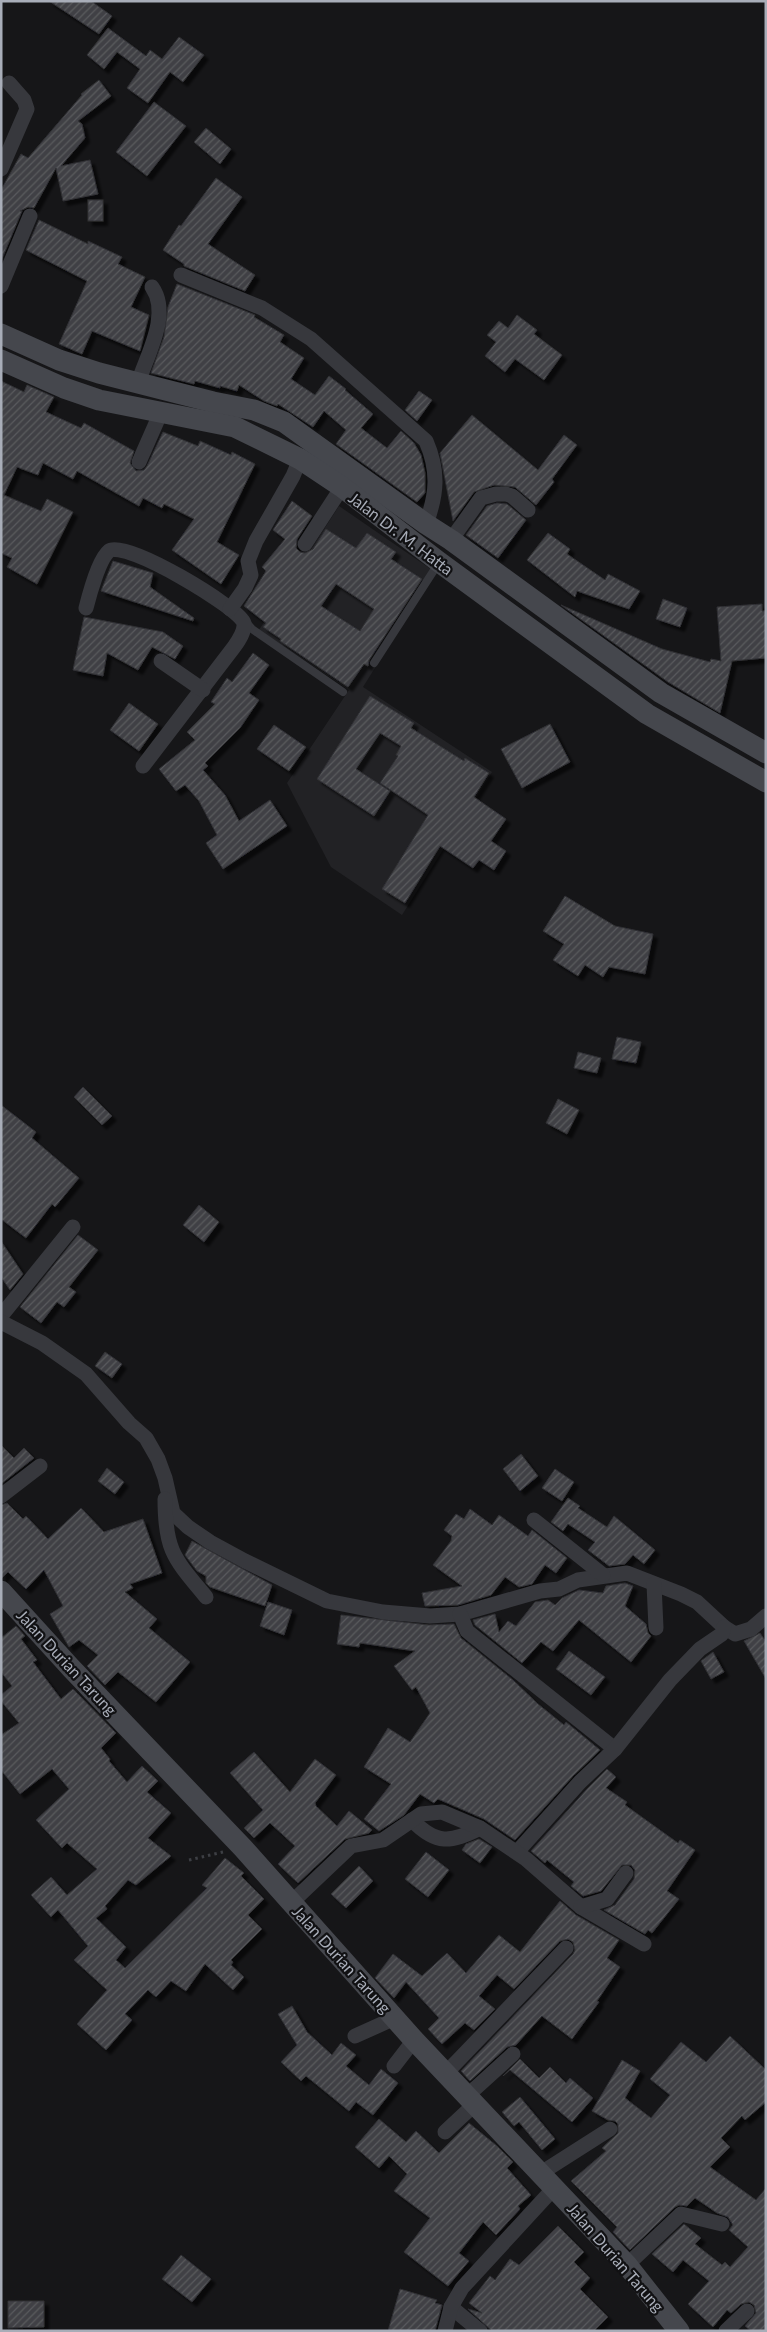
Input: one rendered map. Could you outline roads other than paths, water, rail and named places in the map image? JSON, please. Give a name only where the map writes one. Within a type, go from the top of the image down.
[{"type":"main road","name":"Jalan Dr. M. Hatta","points":[[1,334],[60,360],[138,383],[254,410],[284,422],[451,540],[661,693],[766,753]]},
{"type":"main road","name":"Jalan Dr. M. Hatta","points":[[1,360],[64,388],[99,400],[235,427],[300,459],[342,487],[439,562],[646,714],[766,782]]},
{"type":"main road","name":"Jalan Durian Tarung","points":[[1,1591],[71,1668],[243,1848],[414,2040],[627,2265],[678,2331]]},
{"type":"street","points":[[1,169],[27,109],[24,100],[9,83]]},
{"type":"street","points":[[1,286],[30,216]]},
{"type":"street","points":[[181,274],[262,308],[310,338],[426,441],[434,465],[435,499],[426,524]]},
{"type":"street","points":[[138,383],[155,334],[158,317],[158,295],[152,287]]},
{"type":"street","points":[[139,462],[161,412]]},
{"type":"street","points":[[235,613],[250,575],[248,561],[256,541],[300,459]]},
{"type":"street","points":[[305,544],[342,487]]},
{"type":"street","points":[[451,540],[481,498],[496,494],[506,494],[512,496],[528,510]]},
{"type":"street","points":[[86,608],[94,581],[107,553],[112,549],[117,549],[138,554],[170,570],[235,613],[244,623],[241,637],[203,690],[143,766]]},
{"type":"street","points":[[161,661],[203,690]]},
{"type":"street","points":[[1,1316],[73,1227]]},
{"type":"street","points":[[1,1322],[42,1343],[86,1374],[129,1423],[146,1438],[158,1459],[165,1478],[173,1513],[188,1527],[236,1557],[327,1602],[356,1609],[383,1612],[430,1616],[460,1614],[540,1591],[559,1588],[578,1580],[627,1573],[668,1588],[697,1602],[724,1627],[735,1634],[750,1629],[766,1616]]},
{"type":"street","points":[[1,1496],[40,1466]]},
{"type":"street","points":[[165,1478],[165,1517],[168,1543],[176,1561],[206,1597]]},
{"type":"street","points":[[534,1520],[603,1575]]},
{"type":"street","points":[[654,1584],[656,1628]]},
{"type":"street","points":[[460,1614],[467,1631],[615,1749]]},
{"type":"street","points":[[517,1852],[580,1782],[615,1749],[670,1680],[700,1649],[722,1634],[724,1627]]},
{"type":"street","points":[[292,1902],[351,1846],[384,1840],[421,1814],[442,1812],[480,1828],[517,1852],[581,1907],[644,1944]]},
{"type":"street","points":[[412,1820],[428,1834],[447,1840],[460,1839],[480,1828]]},
{"type":"street","points":[[581,1907],[607,1899],[626,1874]]},
{"type":"street","points":[[446,2073],[566,1948]]},
{"type":"street","points":[[355,2036],[395,2018]]},
{"type":"street","points":[[394,2066],[414,2040]]},
{"type":"street","points":[[445,2132],[513,2054]]},
{"type":"street","points":[[446,2331],[451,2307],[462,2288],[548,2180],[610,2129]]},
{"type":"street","points":[[627,2265],[678,2215],[684,2214],[722,2224]]},
{"type":"street","points":[[451,2307],[480,2331]]},
{"type":"street","points":[[726,2331],[748,2311]]},
{"type":"lane","points":[[374,663],[439,562]]},
{"type":"lane","points":[[235,613],[252,628],[343,692]]}]
